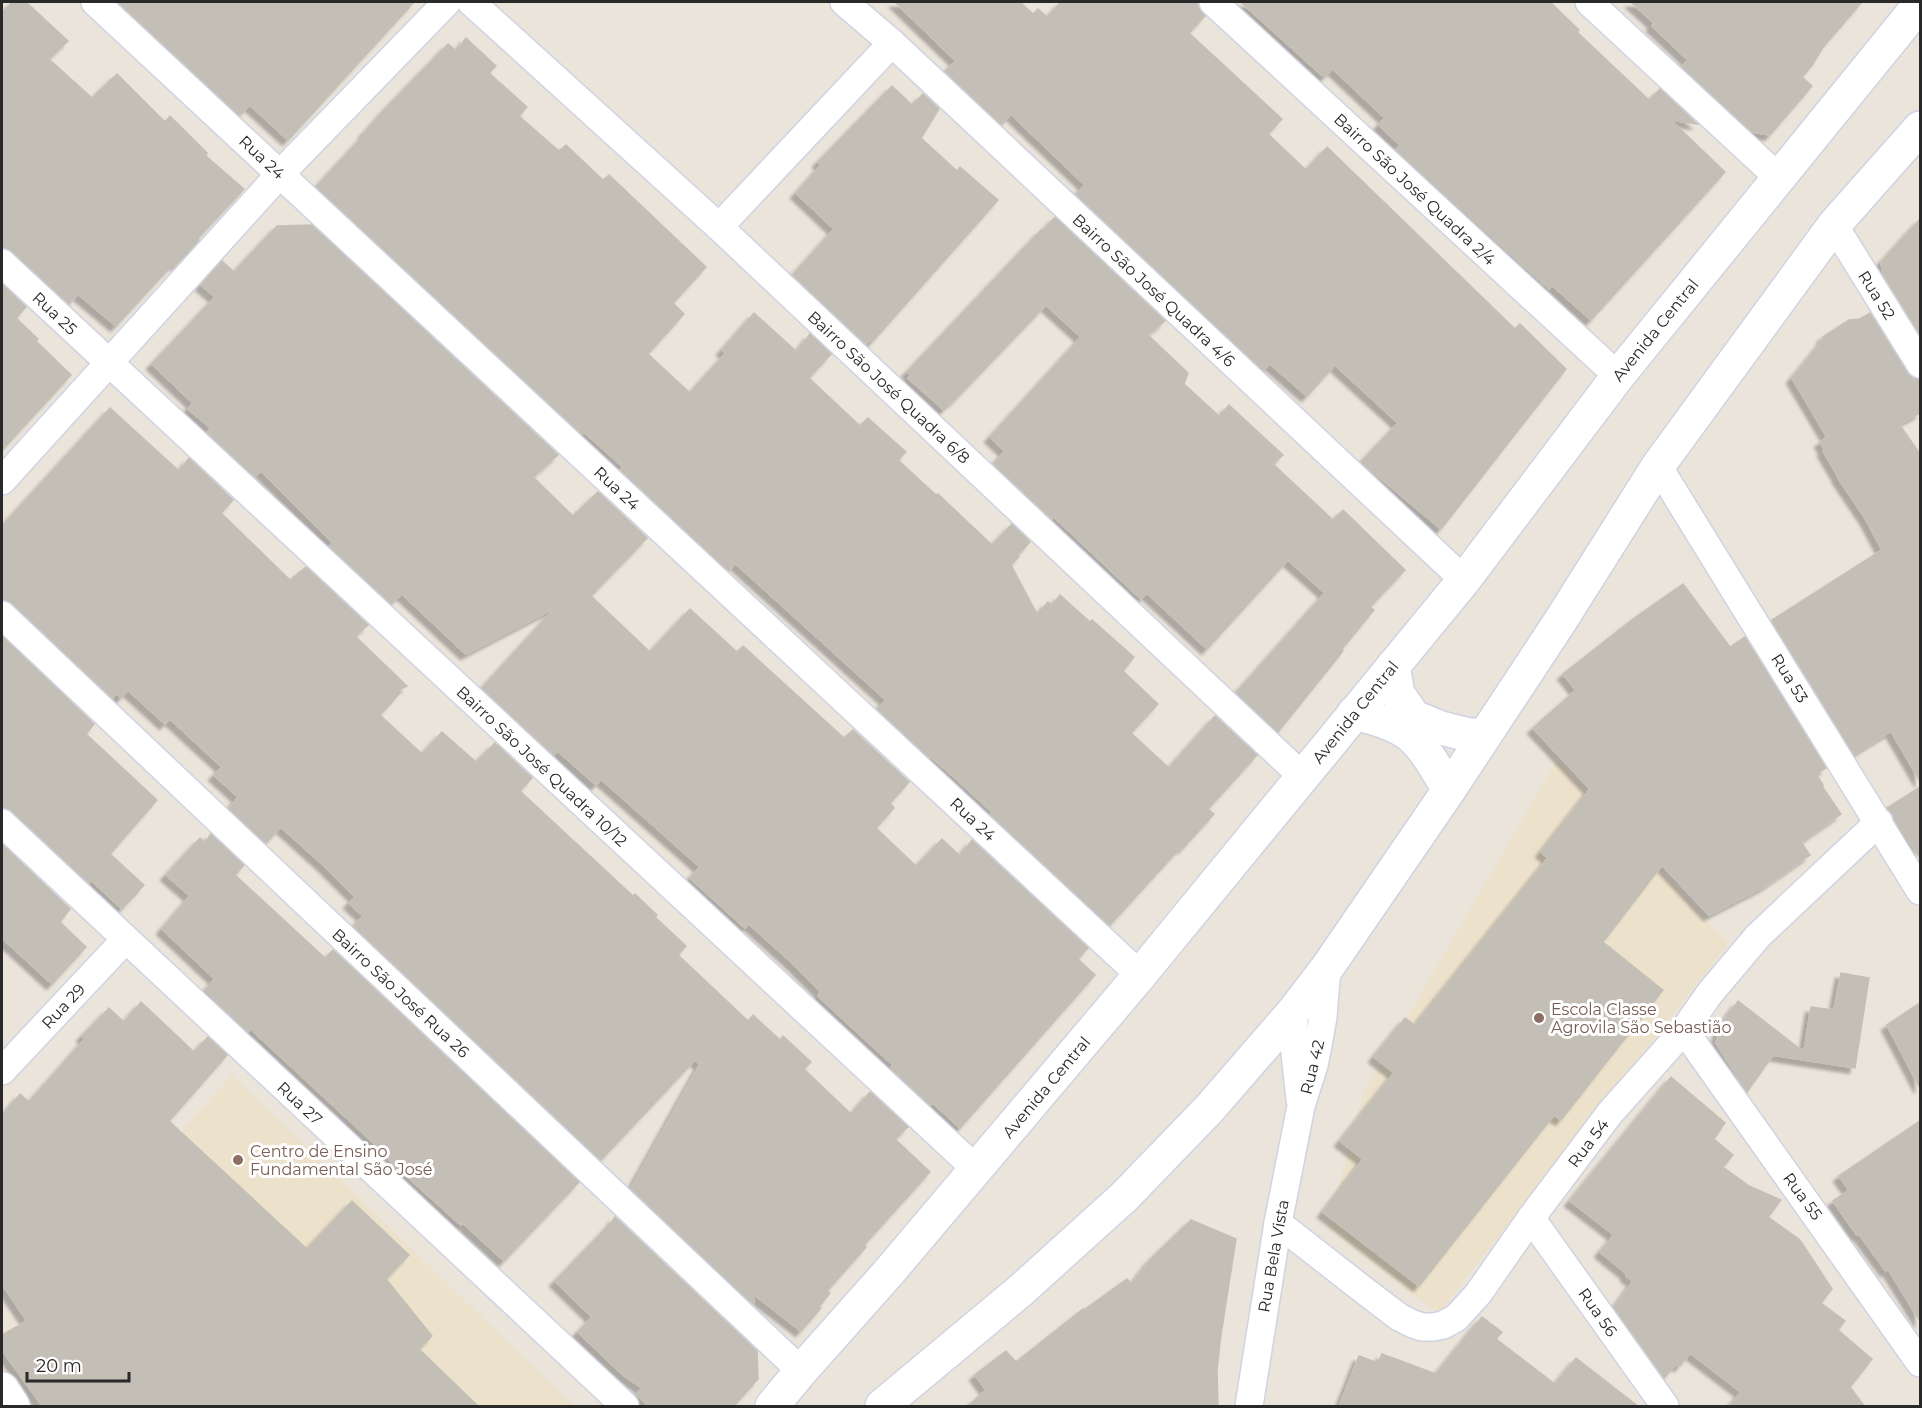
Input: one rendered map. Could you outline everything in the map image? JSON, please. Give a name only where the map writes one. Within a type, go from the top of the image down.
[{"type":"street","name":"Rua 24","points":[[94,2],[1140,975]]},
{"type":"street","points":[[2,481],[280,174],[447,2]]},
{"type":"street","name":"Bairro São José Quadra 6/8","points":[[471,2],[719,227],[1302,776]]},
{"type":"street","name":"Bairro São José Quadra 4/6","points":[[844,2],[892,44],[1464,580]]},
{"type":"street","name":"Bairro São José Quadra 2/4","points":[[1213,2],[1618,376]]},
{"type":"street","points":[[1589,2],[1779,178]]},
{"type":"street","name":"Avenida Central","points":[[772,1407],[1140,975],[1464,580],[1618,376],[1920,4]]},
{"type":"street","points":[[719,227],[892,44]]},
{"type":"street","points":[[882,1407],[1020,1290],[1124,1197],[1210,1108],[1294,1011],[1327,968],[1449,790],[1561,620],[1658,466],[1834,225],[1920,128]]},
{"type":"street","name":"Rua 52","points":[[1834,225],[1920,364]]},
{"type":"street","name":"Rua 25","points":[[2,263],[108,362]]},
{"type":"street","name":"Bairro São José Quadra 10/12","points":[[108,362],[976,1169]]},
{"type":"street","name":"Rua 53","points":[[1658,466],[1920,891]]},
{"type":"street","name":"Bairro São José Rua 26","points":[[2,615],[801,1371]]},
{"type":"street","points":[[1392,666],[1398,694],[1414,717],[1441,728],[1469,735],[1485,735]]},
{"type":"street","points":[[1354,713],[1388,723],[1410,736],[1434,765],[1449,790]]},
{"type":"street","name":"Rua 54","points":[[1278,1223],[1399,1317],[1422,1327],[1433,1327],[1451,1321],[1469,1305],[1610,1113],[1684,1030],[1710,993],[1758,936],[1879,822]]},
{"type":"street","name":"Rua 27","points":[[2,823],[625,1407]]},
{"type":"street","name":"Rua 29","points":[[2,1071],[125,940]]},
{"type":"street","name":"Rua 42","points":[[1301,1106],[1319,1040],[1327,968]]},
{"type":"street","name":"Rua 42","points":[[1294,1011],[1294,1044],[1301,1106]]},
{"type":"street","name":"Rua 55","points":[[1684,1030],[1920,1363]]},
{"type":"street","name":"Rua Bela Vista","points":[[1249,1407],[1278,1223],[1301,1106]]},
{"type":"street","name":"Rua 56","points":[[1531,1218],[1665,1407]]},
{"type":"street","points":[[2,1389],[13,1407]]},
{"type":"shaded area","name":"Escola Classe Agrovila São Sebastião","points":[[1557,760],[1728,944],[1438,1314],[1328,1228],[1364,1092]]},
{"type":"shaded area","name":"Centro de Ensino Fundamental São José","points":[[232,1075],[574,1406],[240,1406],[79,1245]]},
{"type":"building","points":[[12,2],[26,2],[68,41],[49,59],[92,98],[117,74],[165,122],[170,116],[207,153],[206,156],[244,189],[176,265],[174,263],[116,326],[78,294],[69,304],[13,251],[2,248],[2,13]]},
{"type":"building","points":[[118,2],[414,2],[288,140],[250,105],[240,115]]},
{"type":"building","points":[[895,2],[1020,2],[1033,14],[1038,9],[1047,17],[1061,2],[1198,2],[1198,7],[1205,16],[1189,33],[1282,119],[1268,134],[1306,170],[1327,147],[1515,329],[1520,324],[1566,369],[1441,529],[1361,462],[1398,423],[1335,365],[1307,396],[1270,364],[1263,370],[1076,194],[1085,185],[1011,114],[1002,124],[945,71],[956,61]]},
{"type":"building","points":[[1241,2],[1550,2],[1579,30],[1577,32],[1649,100],[1660,89],[1697,124],[1671,120],[1725,172],[1591,320],[1552,285],[1549,289],[1396,149],[1400,145],[1379,125],[1385,118],[1333,69],[1324,77]]},
{"type":"building","points":[[1631,2],[1862,2],[1823,47],[1802,77],[1812,86],[1770,135],[1753,132],[1682,67],[1688,60],[1652,26],[1654,23]]},
{"type":"building","points":[[466,38],[496,66],[489,73],[527,107],[519,116],[559,151],[566,145],[603,180],[609,175],[706,267],[673,303],[684,314],[648,354],[690,393],[726,353],[722,350],[754,313],[797,352],[810,334],[831,354],[809,378],[860,426],[868,418],[906,452],[898,460],[992,545],[1012,524],[1030,542],[1011,565],[1037,614],[1048,602],[1052,605],[1060,595],[1134,657],[1123,671],[1158,704],[1131,733],[1169,768],[1215,716],[1257,755],[1208,809],[1214,814],[1110,925],[990,814],[992,812],[877,709],[886,700],[735,563],[729,571],[620,470],[623,467],[584,432],[582,434],[316,187],[386,108],[448,44],[457,51]]},
{"type":"building","points":[[892,86],[912,105],[923,94],[939,109],[921,138],[957,171],[960,167],[998,200],[873,341],[871,339],[866,344],[793,275],[834,229],[796,193],[821,165],[818,162]]},
{"type":"building","points":[[1055,217],[1165,321],[1148,335],[1188,373],[1184,384],[1219,416],[1229,405],[1283,455],[1273,464],[1333,520],[1343,510],[1405,570],[1370,607],[1374,610],[1278,732],[1236,693],[1325,593],[1288,560],[1207,649],[1147,593],[1141,599],[1054,517],[1052,519],[993,464],[1005,451],[990,437],[1081,337],[1046,305],[944,410],[908,378],[911,375],[907,372]]},
{"type":"building","points":[[1920,219],[1920,335],[1883,274],[1881,262]]},
{"type":"building","points":[[312,225],[558,455],[533,477],[573,516],[598,492],[647,538],[591,596],[650,652],[690,609],[737,652],[743,646],[844,738],[853,730],[909,782],[890,803],[894,808],[876,828],[916,866],[942,839],[960,856],[972,840],[1088,948],[1078,959],[1095,975],[960,1128],[933,1103],[930,1105],[891,1068],[893,1065],[818,996],[821,992],[791,962],[749,924],[745,928],[690,878],[700,867],[601,779],[596,785],[558,751],[554,755],[482,688],[556,607],[466,654],[402,594],[391,603],[329,546],[333,543],[261,471],[255,477],[207,433],[211,428],[188,409],[193,403],[152,364],[215,297],[201,285],[222,261],[234,272],[277,226]]},
{"type":"building","points":[[2,284],[26,307],[16,318],[71,375],[2,450]]},
{"type":"building","points":[[1870,313],[1907,372],[1912,378],[1920,380],[1920,413],[1899,424],[1920,454],[1920,781],[1891,731],[1854,754],[1772,620],[1882,550],[1823,451],[1825,450],[1820,442],[1827,437],[1792,378],[1823,340],[1823,337],[1849,320],[1860,319]]},
{"type":"building","points":[[110,408],[179,471],[189,458],[233,500],[221,513],[290,580],[306,567],[368,625],[355,636],[407,686],[397,691],[400,693],[380,715],[422,754],[442,732],[476,762],[495,743],[532,778],[520,791],[633,896],[635,894],[657,915],[655,917],[686,946],[678,955],[748,1021],[753,1015],[780,1040],[783,1036],[811,1062],[804,1069],[851,1114],[870,1092],[908,1127],[895,1139],[930,1172],[864,1245],[866,1247],[827,1291],[830,1293],[819,1307],[821,1308],[801,1331],[753,1294],[754,1304],[631,1188],[700,1064],[695,1060],[601,1160],[354,926],[363,916],[349,903],[355,897],[322,864],[281,827],[266,843],[229,809],[238,797],[214,775],[222,767],[170,719],[165,724],[128,690],[121,698],[116,693],[113,698],[13,604],[2,600],[2,526]]},
{"type":"building","points":[[1683,584],[1730,647],[1745,637],[1826,768],[1816,774],[1841,814],[1801,842],[1810,855],[1765,886],[1709,915],[1662,865],[1603,942],[1663,990],[1561,1120],[1554,1115],[1419,1286],[1323,1212],[1363,1159],[1340,1141],[1394,1073],[1374,1057],[1405,1018],[1415,1025],[1548,858],[1541,852],[1590,789],[1533,728],[1576,690],[1563,674],[1633,619]]},
{"type":"building","points":[[2,636],[94,724],[86,734],[157,800],[110,854],[144,885],[122,909],[91,880],[89,883],[13,812],[2,808]]},
{"type":"building","points":[[1920,787],[1920,858],[1887,808]]},
{"type":"building","points":[[211,834],[244,865],[235,875],[325,958],[333,950],[579,1182],[504,1261],[389,1160],[390,1158],[251,1029],[248,1032],[229,1014],[205,990],[215,979],[162,929],[190,896],[166,875],[200,838],[205,843]]},
{"type":"building","points":[[2,844],[70,909],[60,922],[86,947],[52,984],[2,938]]},
{"type":"building","points":[[1841,973],[1869,978],[1855,1068],[1773,1055],[1747,1092],[1716,1043],[1720,1026],[1738,1001],[1804,1052],[1811,1007],[1834,1010]]},
{"type":"building","points":[[141,1002],[194,1052],[208,1037],[227,1055],[169,1121],[307,1249],[352,1201],[409,1255],[386,1279],[432,1336],[419,1349],[479,1407],[43,1407],[2,1350],[2,1335],[27,1321],[2,1284],[2,1116],[20,1094],[29,1102],[85,1039],[82,1036],[109,1008],[124,1022]]},
{"type":"building","points":[[1920,1003],[1920,1088],[1887,1025]]},
{"type":"building","points":[[1671,1077],[1725,1123],[1714,1139],[1733,1155],[1723,1167],[1749,1186],[1781,1200],[1768,1217],[1800,1240],[1832,1289],[1821,1303],[1845,1321],[1838,1330],[1872,1359],[1850,1387],[1865,1407],[1729,1407],[1741,1392],[1690,1353],[1680,1366],[1676,1364],[1664,1378],[1614,1308],[1633,1281],[1600,1252],[1614,1235],[1570,1201]]},
{"type":"building","points":[[1920,1121],[1920,1321],[1888,1269],[1886,1271],[1833,1201],[1849,1190],[1839,1176]]},
{"type":"building","points":[[615,1217],[757,1351],[758,1379],[733,1407],[650,1407],[636,1394],[642,1388],[623,1375],[578,1332],[592,1317],[555,1281]]},
{"type":"building","points":[[1191,1220],[1236,1239],[1217,1370],[1218,1407],[967,1407],[986,1390],[975,1375],[1006,1351],[1016,1362],[1083,1309],[1127,1279],[1132,1284],[1150,1260]]},
{"type":"building","points":[[1482,1317],[1502,1332],[1496,1339],[1555,1384],[1576,1358],[1639,1407],[1339,1407],[1359,1356],[1378,1363],[1382,1354],[1436,1374]]},
{"type":"place","name":"Escola Classe Agrovila São Sebastião","points":[[1539,1018]]},
{"type":"place","name":"Centro de Ensino Fundamental São José","points":[[238,1160]]}]
